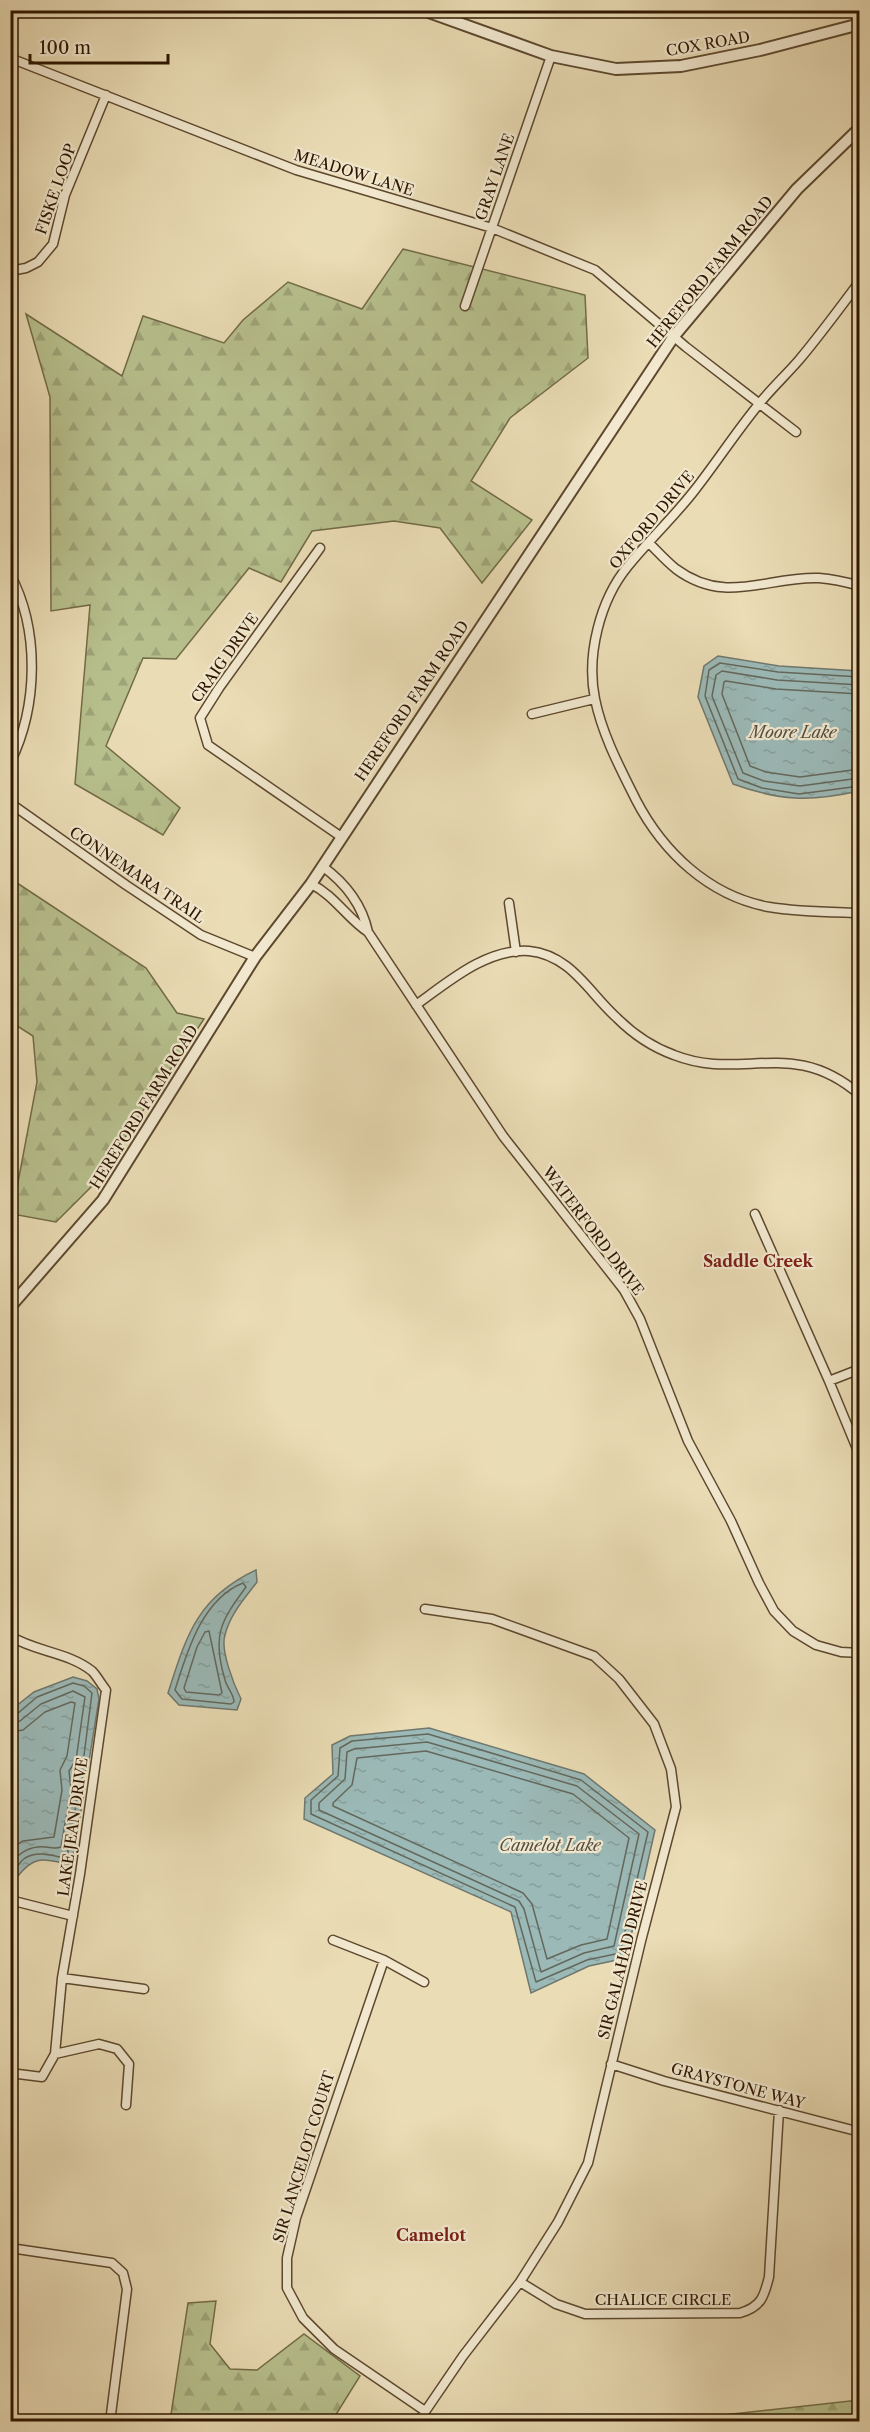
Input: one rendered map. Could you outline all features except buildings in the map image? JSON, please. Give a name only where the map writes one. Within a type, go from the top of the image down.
[{"type":"street","name":"COX ROAD","points":[[423,10],[551,56],[616,69],[681,66],[760,50],[860,24]]},
{"type":"street","name":"GRAY LANE","points":[[465,306],[551,56]]},
{"type":"street","name":"MEADOW LANE","points":[[10,58],[296,170],[492,228],[595,270],[674,336],[796,432]]},
{"type":"street","name":"FISKE LOOP","points":[[10,271],[26,268],[38,262],[52,244],[65,195],[106,95]]},
{"type":"street","name":"HEREFORD FARM ROAD","points":[[10,1307],[103,1200],[255,957],[311,884],[674,336],[797,189],[860,128]]},
{"type":"street","name":"OXFORD DRIVE","points":[[860,281],[856,292],[759,404],[687,500],[627,567],[612,590],[601,615],[592,672],[594,699],[614,755],[645,816],[659,838],[695,874],[740,898],[768,907],[860,913]]},
{"type":"street","points":[[649,543],[676,569],[714,586],[763,586],[818,578],[840,580],[860,586]]},
{"type":"street","name":"CRAIG DRIVE","points":[[320,548],[200,718],[208,745],[340,837]]},
{"type":"street","points":[[10,574],[22,595],[31,639],[33,682],[18,747],[10,763]]},
{"type":"street","points":[[532,714],[594,699]]},
{"type":"street","name":"CONNEMARA TRAIL","points":[[10,803],[201,935],[255,957]]},
{"type":"street","name":"WATERFORD DRIVE","points":[[321,866],[333,875],[357,904],[365,918],[368,932],[503,1136],[624,1290],[640,1319],[688,1440],[731,1521],[774,1611],[793,1631],[816,1645],[842,1652],[860,1653]]},
{"type":"street","name":"WATERFORD DRIVE","points":[[311,884],[321,889],[356,924],[368,932]]},
{"type":"street","points":[[508,903],[516,952]]},
{"type":"street","points":[[346,912],[357,904]]},
{"type":"street","points":[[416,1005],[481,962],[516,952],[530,951],[564,963],[632,1032],[651,1045],[675,1056],[700,1062],[724,1064],[780,1062],[802,1064],[844,1082],[860,1095]]},
{"type":"street","points":[[754,1214],[860,1456]]},
{"type":"street","points":[[829,1381],[860,1369]]},
{"type":"street","name":"SIR GALAHAD DRIVE","points":[[417,2421],[520,2282],[558,2222],[588,2163],[676,1808],[671,1769],[654,1724],[620,1679],[594,1656],[492,1619],[425,1609]]},
{"type":"street","name":"LAKE JEAN DRIVE","points":[[10,1636],[24,1645],[65,1656],[93,1672],[105,1690],[62,1978],[55,2054],[42,2077],[10,2073]]},
{"type":"street","points":[[10,1900],[73,1916]]},
{"type":"street","points":[[333,1940],[384,1960],[424,1982]]},
{"type":"street","name":"SIR LANCELOT COURT","points":[[384,1960],[296,2218],[287,2258],[287,2288],[303,2318],[334,2349],[424,2411]]},
{"type":"street","points":[[62,1978],[144,1989]]},
{"type":"street","points":[[55,2054],[99,2044],[117,2049],[129,2064],[126,2105]]},
{"type":"street","name":"GRAYSTONE WAY","points":[[611,2064],[664,2081],[860,2132]]},
{"type":"street","name":"CHALICE CIRCLE","points":[[520,2282],[556,2304],[585,2314],[740,2313],[754,2309],[765,2294],[769,2277],[779,2110]]},
{"type":"street","points":[[10,2248],[112,2263],[123,2273],[126,2289],[110,2421]]},
{"type":"green space","points":[[403,249],[585,295],[588,358],[510,418],[471,481],[532,520],[482,583],[440,528],[394,521],[312,531],[281,582],[249,568],[176,659],[143,658],[106,746],[180,808],[163,835],[75,784],[90,605],[51,611],[50,397],[26,314],[122,376],[143,316],[224,343],[243,320],[288,282],[362,309]]},
{"type":"green space","points":[[11,879],[146,968],[177,1013],[204,1019],[94,1184],[56,1222],[12,1214],[37,1082],[33,1036],[11,1022]]},
{"type":"green space","points":[[216,2301],[210,2344],[230,2369],[257,2370],[304,2334],[360,2376],[332,2421],[170,2421],[188,2303]]},
{"type":"green space","points":[[859,2400],[859,2421],[668,2421]]},
{"type":"water","name":"Moore Lake","points":[[718,656],[779,666],[859,671],[859,791],[825,797],[795,798],[766,794],[733,784],[698,697],[704,666]]},
{"type":"water","points":[[256,1570],[257,1582],[234,1613],[227,1627],[224,1641],[228,1667],[241,1699],[237,1710],[179,1705],[168,1693],[181,1653],[197,1620],[220,1593]]},
{"type":"water","points":[[73,1677],[87,1681],[97,1689],[99,1699],[88,1767],[83,1776],[85,1786],[72,1865],[48,1860],[36,1861],[18,1876],[11,1876],[11,1710],[34,1692]]},
{"type":"water","name":"Camelot Lake","points":[[429,1728],[584,1774],[655,1830],[626,1958],[589,1966],[531,1993],[511,1912],[304,1819],[305,1798],[333,1774],[332,1745],[350,1736]]},
{"type":"district","name":"Saddle Creek","points":[[758,1261]]},
{"type":"district","name":"Camelot","points":[[431,2235]]}]
